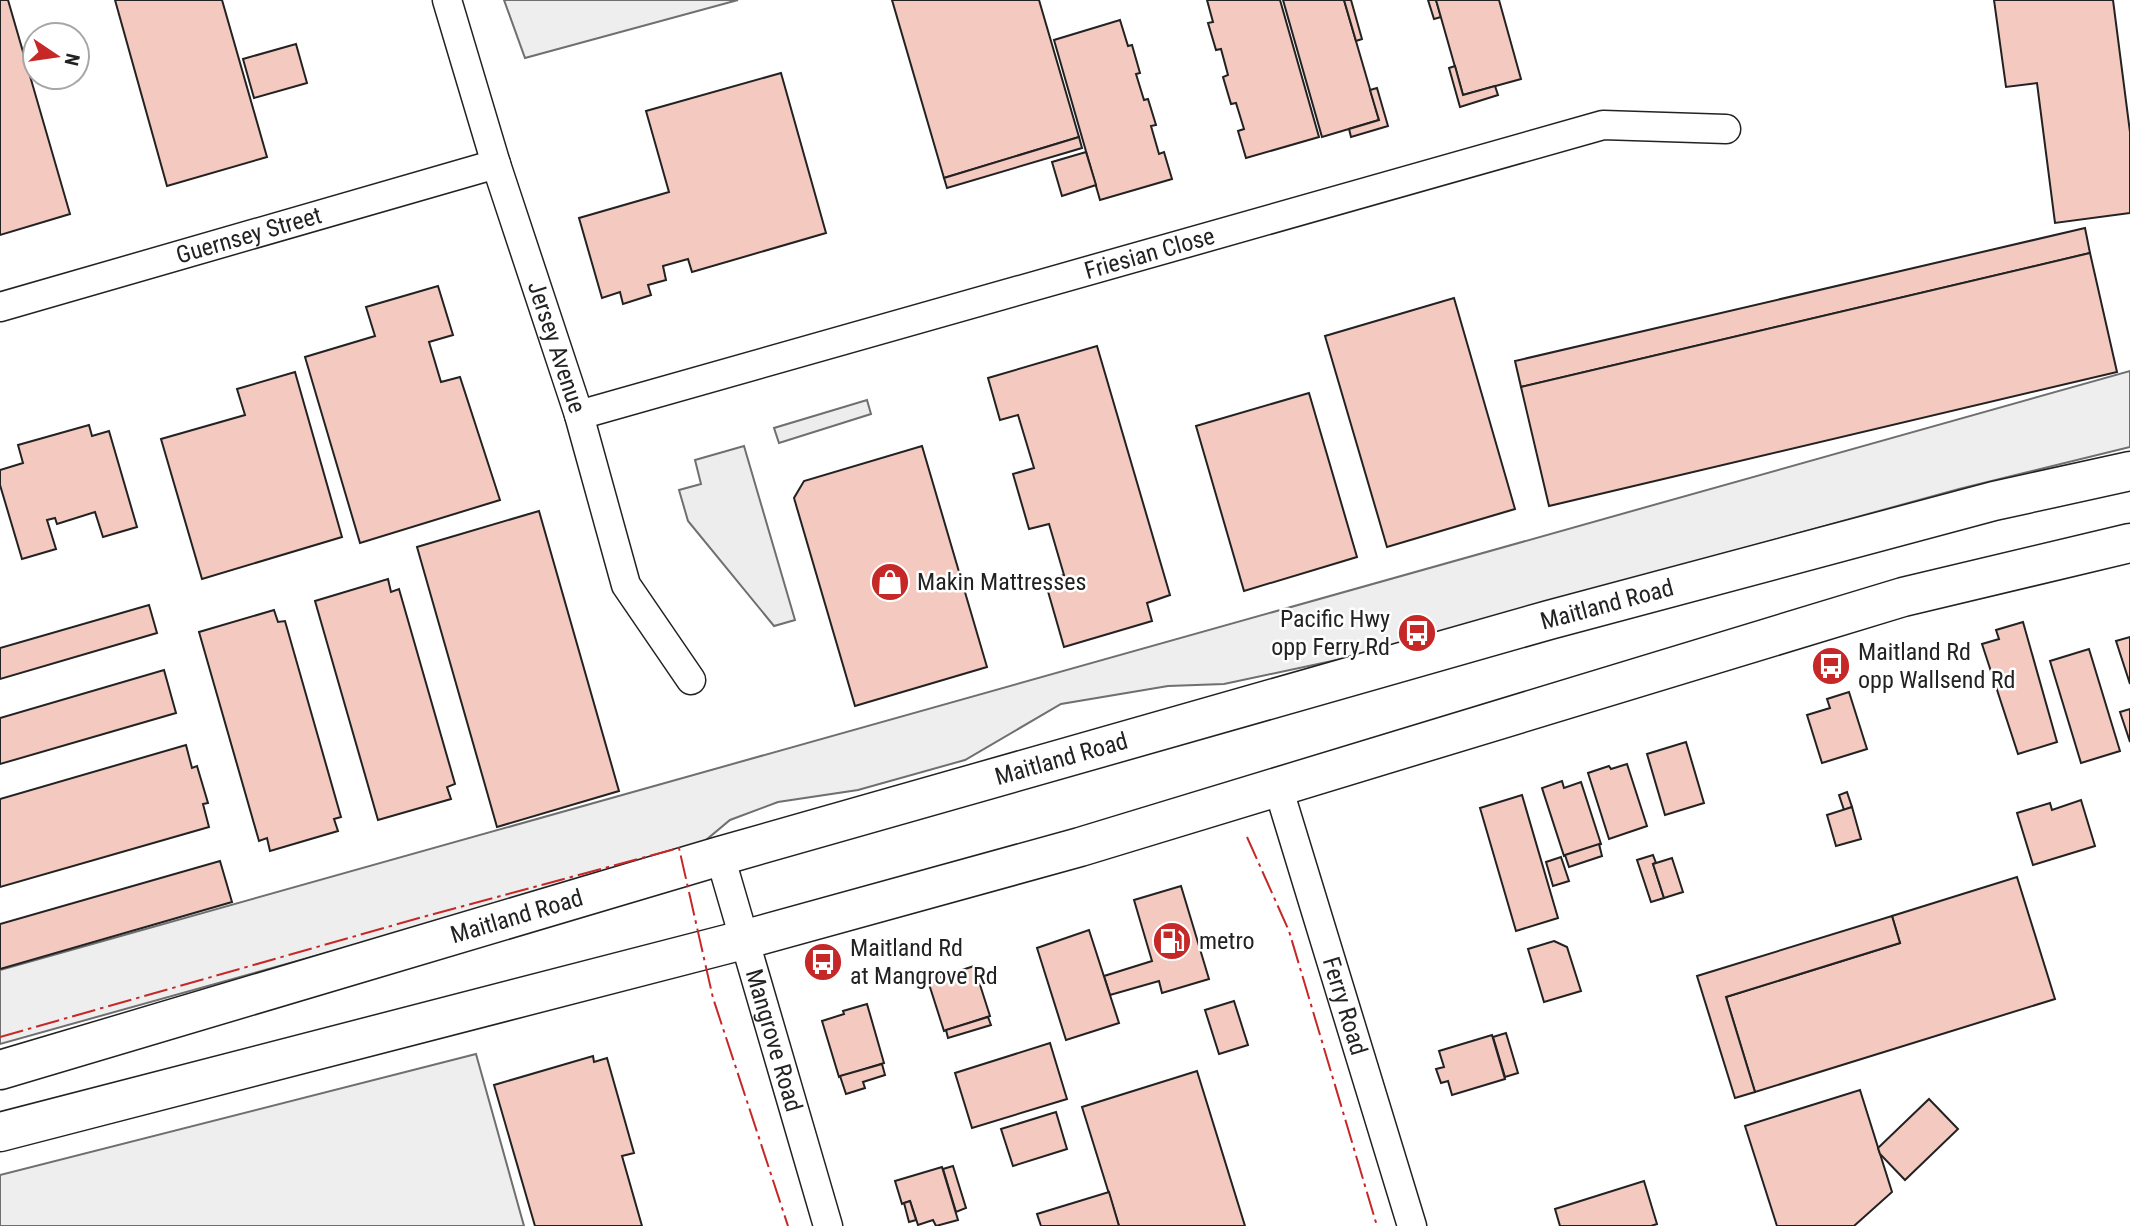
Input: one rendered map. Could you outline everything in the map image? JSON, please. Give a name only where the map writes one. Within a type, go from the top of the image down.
[{"type":"highway","name":"Maitland Road","points":[[0,1070],[720,856],[1535,624],[1994,501],[2130,471]]},
{"type":"highway","points":[[0,1132],[743,940],[1080,847],[1903,597],[2130,543]]},
{"type":"street","name":"Jersey Avenue","points":[[447,0],[496,163],[579,415],[626,585],[691,680]]},
{"type":"street","name":"Friesian Close","points":[[579,415],[1603,125],[1726,128]]},
{"type":"street","name":"Guernsey Street","points":[[0,307],[496,163]]},
{"type":"street","name":"Ferry Road","points":[[1279,787],[1412,1226]]},
{"type":"street","name":"Mangrove Road","points":[[720,856],[828,1226]]},
{"type":"shaded area","points":[[504,0],[738,0],[525,58]]},
{"type":"shaded area","points":[[2130,371],[2130,447],[1959,489],[1588,591],[1402,646],[1224,684],[1168,686],[1061,704],[965,760],[858,790],[778,802],[730,820],[694,850],[0,1044],[0,970]]},
{"type":"shaded area","points":[[867,400],[871,414],[779,443],[774,428]]},
{"type":"shaded area","points":[[744,446],[795,620],[774,626],[688,521],[679,490],[701,484],[695,460]]},
{"type":"shaded area","points":[[476,1054],[524,1226],[0,1226],[0,1175]]},
{"type":"building","points":[[0,0],[8,0],[21,45],[21,91],[34,91],[70,214],[0,235]]},
{"type":"building","points":[[115,0],[222,0],[267,157],[167,186]]},
{"type":"building","points":[[892,0],[1039,0],[1079,137],[944,178]]},
{"type":"building","points":[[1207,0],[1280,0],[1319,137],[1246,158],[1238,131],[1244,129],[1236,103],[1231,104],[1223,77],[1228,75],[1221,49],[1216,50],[1208,23],[1213,22]]},
{"type":"building","points":[[1283,0],[1344,0],[1379,120],[1322,137]]},
{"type":"building","points":[[1344,0],[1351,0],[1362,39],[1356,41]]},
{"type":"building","points":[[1428,0],[1436,0],[1441,17],[1434,19]]},
{"type":"building","points":[[1436,0],[1499,0],[1521,79],[1463,95]]},
{"type":"building","points":[[1994,0],[2113,0],[2130,132],[2130,213],[2055,223],[2037,83],[2006,87]]},
{"type":"building","points":[[1120,20],[1128,46],[1132,45],[1140,73],[1136,74],[1144,100],[1148,99],[1156,125],[1151,126],[1159,154],[1164,152],[1172,179],[1100,200],[1054,40]]},
{"type":"building","points":[[296,44],[307,83],[254,98],[243,59]]},
{"type":"building","points":[[1455,66],[1463,95],[1495,86],[1498,95],[1460,107],[1449,68]]},
{"type":"building","points":[[781,73],[826,233],[692,272],[688,259],[663,266],[666,280],[648,285],[651,295],[623,304],[620,292],[602,298],[579,218],[669,192],[646,111]]},
{"type":"building","points":[[1377,88],[1388,126],[1351,137],[1349,129],[1379,120],[1370,90]]},
{"type":"building","points":[[1079,137],[1082,148],[947,188],[944,178]]},
{"type":"building","points":[[1086,152],[1096,185],[1062,196],[1052,162]]},
{"type":"building","points":[[2085,228],[2090,253],[1521,387],[1515,361]]},
{"type":"building","points":[[2090,253],[2117,372],[1549,506],[1521,387]]},
{"type":"building","points":[[438,286],[453,335],[429,342],[441,382],[460,377],[500,500],[360,543],[305,357],[375,336],[366,307]]},
{"type":"building","points":[[1454,298],[1515,509],[1387,547],[1325,336]]},
{"type":"building","points":[[1097,346],[1170,595],[1147,603],[1152,621],[1064,647],[1045,581],[1064,575],[1049,524],[1029,529],[1013,474],[1034,468],[1018,415],[1000,420],[988,378]]},
{"type":"building","points":[[295,372],[342,537],[202,579],[161,439],[245,415],[237,389]]},
{"type":"building","points":[[1309,393],[1357,557],[1244,591],[1196,426]]},
{"type":"building","points":[[89,425],[92,436],[109,431],[137,527],[103,537],[95,512],[57,524],[55,518],[47,520],[56,549],[22,559],[0,485],[0,470],[23,463],[18,445]]},
{"type":"building","name":"Makin Mattresses","points":[[922,446],[987,667],[855,706],[794,498],[804,481]]},
{"type":"building","points":[[539,511],[619,791],[497,827],[417,547]]},
{"type":"building","points":[[388,579],[391,592],[399,589],[455,784],[447,787],[451,799],[378,820],[315,601]]},
{"type":"building","points":[[149,605],[157,633],[0,679],[0,648]]},
{"type":"building","points":[[274,610],[278,622],[285,621],[341,817],[334,819],[338,831],[270,851],[267,838],[259,841],[199,632]]},
{"type":"building","points":[[2023,622],[2057,742],[2018,754],[1982,644],[1999,639],[1996,630]]},
{"type":"building","points":[[2130,637],[2130,684],[2116,641]]},
{"type":"building","points":[[2089,649],[2120,751],[2081,763],[2050,661]]},
{"type":"building","points":[[164,670],[176,713],[0,764],[0,718]]},
{"type":"building","points":[[1849,692],[1867,749],[1822,763],[1807,715],[1830,708],[1827,699]]},
{"type":"building","points":[[2130,709],[2130,742],[2120,712]]},
{"type":"building","points":[[1686,742],[1704,803],[1665,815],[1647,754]]},
{"type":"building","points":[[186,745],[192,768],[197,766],[208,803],[203,804],[209,827],[0,887],[0,799]]},
{"type":"building","points":[[1627,764],[1647,826],[1609,839],[1588,773]]},
{"type":"building","points":[[1562,781],[1564,788],[1581,782],[1601,844],[1564,856],[1542,788]]},
{"type":"building","points":[[1847,792],[1852,807],[1844,810],[1839,795]]},
{"type":"building","points":[[1522,795],[1558,918],[1516,931],[1480,808]]},
{"type":"building","points":[[2081,800],[2095,846],[2033,865],[2017,813],[2050,803],[2052,810]]},
{"type":"building","points":[[1852,807],[1861,839],[1836,846],[1827,815]]},
{"type":"building","points":[[1599,844],[1602,856],[1569,867],[1565,855]]},
{"type":"building","points":[[1653,855],[1656,863],[1653,864],[1664,898],[1651,902],[1637,860]]},
{"type":"building","points":[[1561,857],[1569,881],[1553,886],[1546,862]]},
{"type":"building","points":[[1672,858],[1683,892],[1664,898],[1653,864]]},
{"type":"building","points":[[220,861],[232,902],[0,969],[0,924]]},
{"type":"building","points":[[2017,877],[2055,999],[1755,1092],[1726,997],[1900,943],[1892,916]]},
{"type":"building","name":"metro","points":[[1181,886],[1209,979],[1162,993],[1159,981],[1110,995],[1104,976],[1152,961],[1134,900]]},
{"type":"building","points":[[1892,916],[1900,943],[1726,997],[1755,1092],[1735,1098],[1697,976]]},
{"type":"building","points":[[1089,930],[1119,1023],[1066,1040],[1037,948]]},
{"type":"building","points":[[1554,941],[1567,947],[1581,991],[1544,1002],[1528,949]]},
{"type":"building","points":[[974,966],[990,1016],[944,1031],[928,981]]},
{"type":"building","points":[[1234,1001],[1248,1045],[1219,1054],[1205,1010]]},
{"type":"building","points":[[867,1004],[884,1063],[839,1077],[822,1021]]},
{"type":"building","points":[[988,1017],[991,1025],[948,1038],[946,1030]]},
{"type":"building","points":[[1506,1033],[1518,1073],[1505,1077],[1493,1037]]},
{"type":"building","points":[[1492,1035],[1505,1079],[1452,1095],[1448,1081],[1441,1083],[1436,1069],[1444,1067],[1439,1051]]},
{"type":"building","points":[[1050,1043],[1067,1099],[972,1128],[955,1073]]},
{"type":"building","points":[[593,1056],[594,1062],[607,1058],[634,1153],[622,1156],[642,1226],[535,1226],[494,1085]]},
{"type":"building","points":[[882,1064],[885,1075],[863,1082],[865,1088],[846,1094],[840,1076]]},
{"type":"building","points":[[1197,1071],[1245,1226],[1119,1226],[1082,1107]]},
{"type":"building","points":[[1860,1090],[1892,1192],[1854,1226],[1777,1226],[1745,1126]]},
{"type":"building","points":[[1929,1099],[1958,1129],[1905,1180],[1880,1154],[1878,1148]]},
{"type":"building","points":[[1056,1112],[1067,1149],[1013,1166],[1001,1129]]},
{"type":"building","points":[[953,1166],[966,1208],[956,1212],[943,1169]]},
{"type":"building","points":[[942,1167],[958,1220],[936,1226],[933,1220],[918,1225],[910,1201],[902,1204],[895,1181]]},
{"type":"building","points":[[1644,1181],[1657,1224],[1560,1226],[1555,1209]]},
{"type":"building","points":[[1109,1192],[1119,1226],[1041,1226],[1037,1214]]},
{"type":"building","points":[[910,1201],[916,1220],[909,1222],[904,1203]]},
{"type":"power","points":[[1247,837],[1289,931],[1377,1226]]},
{"type":"power","points":[[0,1037],[419,918],[679,848],[713,998],[788,1226]]},
{"type":"place","name":"Makin Mattresses","points":[[890,582]]},
{"type":"place","name":"Pacific Hwy opp Ferry Rd","points":[[1417,633]]},
{"type":"place","name":"Maitland Rd opp Wallsend Rd","points":[[1831,666]]},
{"type":"place","name":"metro","points":[[1172,941]]},
{"type":"place","name":"Maitland Rd at Mangrove Rd","points":[[823,962]]}]
